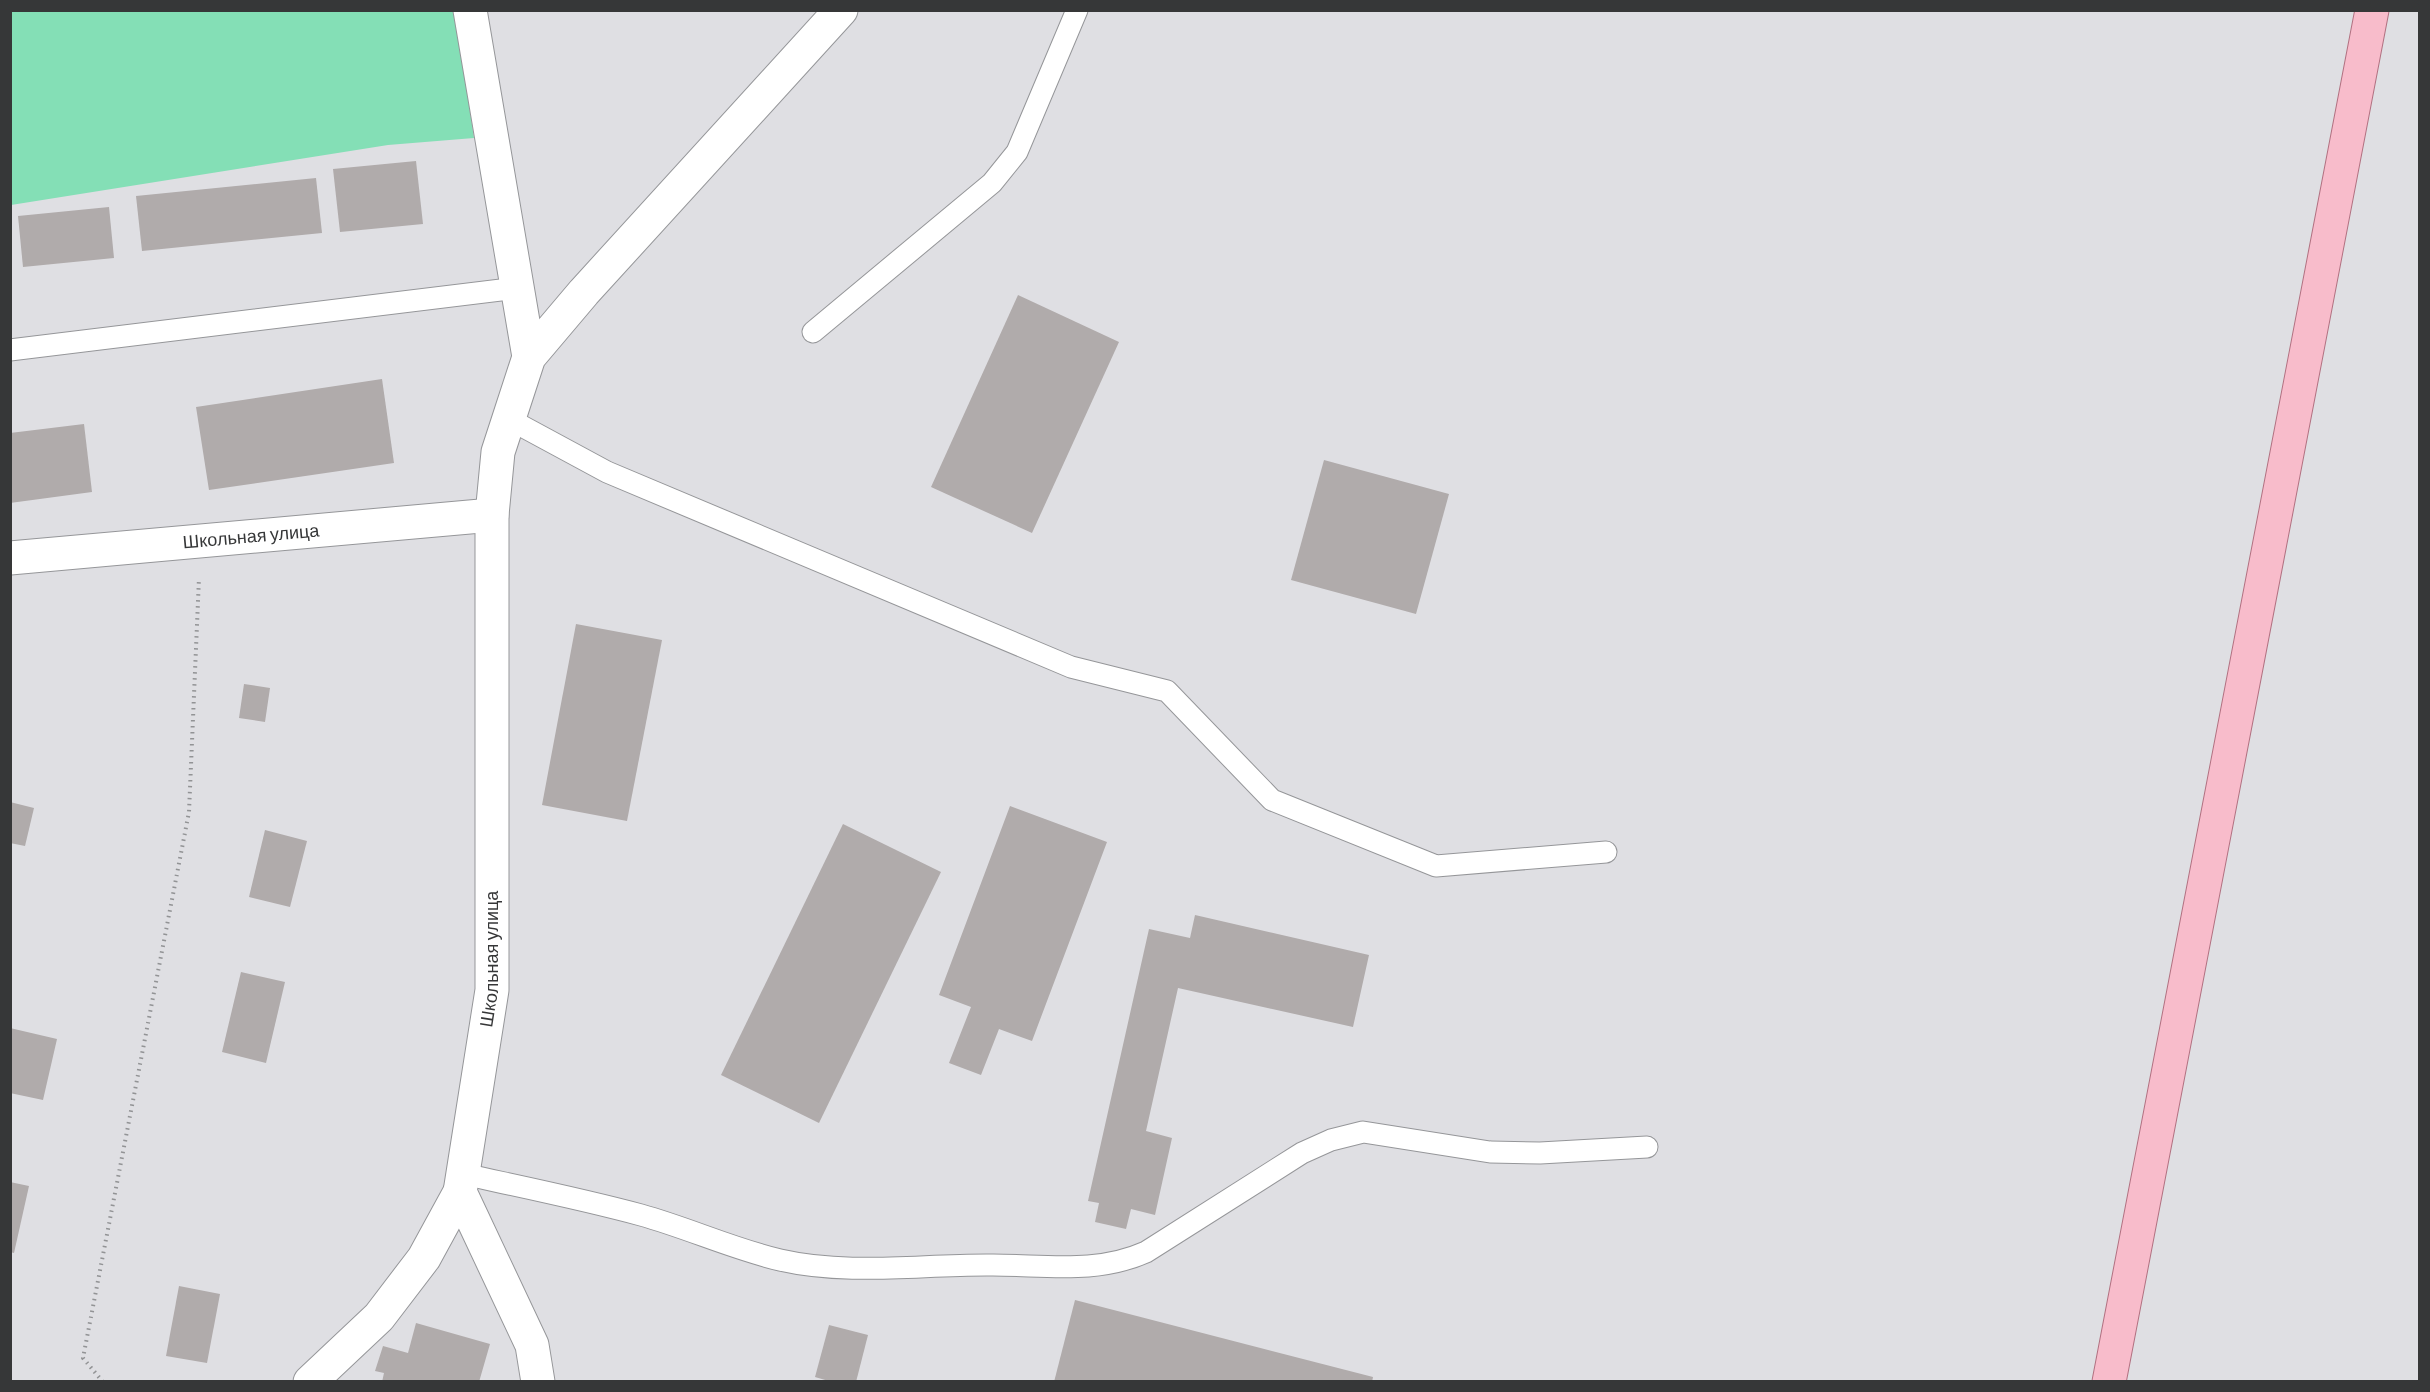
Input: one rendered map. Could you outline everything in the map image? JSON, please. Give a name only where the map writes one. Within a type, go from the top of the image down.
[{"type":"main road","points":[[2109,1382],[2372,10]]},
{"type":"street","points":[[470,10],[529,357]]},
{"type":"street","points":[[529,357],[584,291],[841,10]]},
{"type":"street","name":"Школьная улица","points":[[462,1183],[492,990],[492,515],[498,452],[507,418],[529,357]]},
{"type":"street","name":"Школьная улица","points":[[10,558],[492,515]]},
{"type":"street","points":[[310,1382],[379,1317],[424,1258],[462,1183]]},
{"type":"street","points":[[462,1183],[532,1345],[538,1382]]},
{"type":"lane","points":[[813,333],[992,183],[1017,152],[1077,10]]},
{"type":"lane","points":[[10,351],[517,288]]},
{"type":"lane","points":[[507,418],[607,472],[1071,667],[1167,691],[1272,800],[1436,866],[1606,852]]},
{"type":"lane","points":[[462,1183],[641,1215],[789,1262],[861,1268],[991,1265],[1085,1267],[1122,1263],[1146,1252],[1302,1153],[1331,1140],[1363,1132],[1490,1152],[1540,1153],[1647,1146]]},
{"type":"path","points":[[103,1382],[83,1358],[189,812],[200,540]]},
{"type":"green space","points":[[11,11],[455,11],[474,138],[388,145],[11,205]]},
{"type":"building","points":[[416,161],[423,224],[340,232],[333,169]]},
{"type":"building","points":[[316,178],[322,233],[142,251],[136,196]]},
{"type":"building","points":[[109,207],[114,258],[23,267],[18,216]]},
{"type":"building","points":[[1018,295],[1119,342],[1032,533],[931,487]]},
{"type":"building","points":[[382,379],[394,463],[209,490],[196,407]]},
{"type":"building","points":[[84,424],[92,492],[10,503],[10,433]]},
{"type":"building","points":[[1324,460],[1449,494],[1416,614],[1291,580]]},
{"type":"building","points":[[576,624],[662,640],[627,821],[542,805]]},
{"type":"building","points":[[244,684],[270,688],[265,722],[239,718]]},
{"type":"building","points":[[10,802],[34,808],[25,846],[10,843]]},
{"type":"building","points":[[1010,806],[1107,842],[1032,1041],[999,1029],[981,1075],[949,1063],[971,1007],[939,995]]},
{"type":"building","points":[[843,824],[941,872],[819,1123],[721,1075]]},
{"type":"building","points":[[265,830],[307,841],[290,907],[249,897]]},
{"type":"building","points":[[1195,915],[1369,955],[1353,1027],[1178,988],[1146,1131],[1172,1138],[1155,1215],[1131,1209],[1126,1229],[1095,1222],[1099,1203],[1088,1201],[1149,929],[1190,938]]},
{"type":"building","points":[[241,972],[285,982],[266,1063],[222,1052]]},
{"type":"building","points":[[10,1028],[57,1039],[43,1100],[10,1093]]},
{"type":"building","points":[[10,1182],[29,1186],[14,1253],[10,1252]]},
{"type":"building","points":[[179,1286],[220,1294],[207,1363],[166,1356]]},
{"type":"building","points":[[1075,1300],[1373,1377],[1372,1382],[1054,1382]]},
{"type":"building","points":[[416,1323],[490,1344],[479,1382],[382,1382],[384,1373],[375,1371],[383,1346],[408,1353]]},
{"type":"building","points":[[829,1325],[868,1335],[856,1382],[832,1382],[815,1377]]}]
